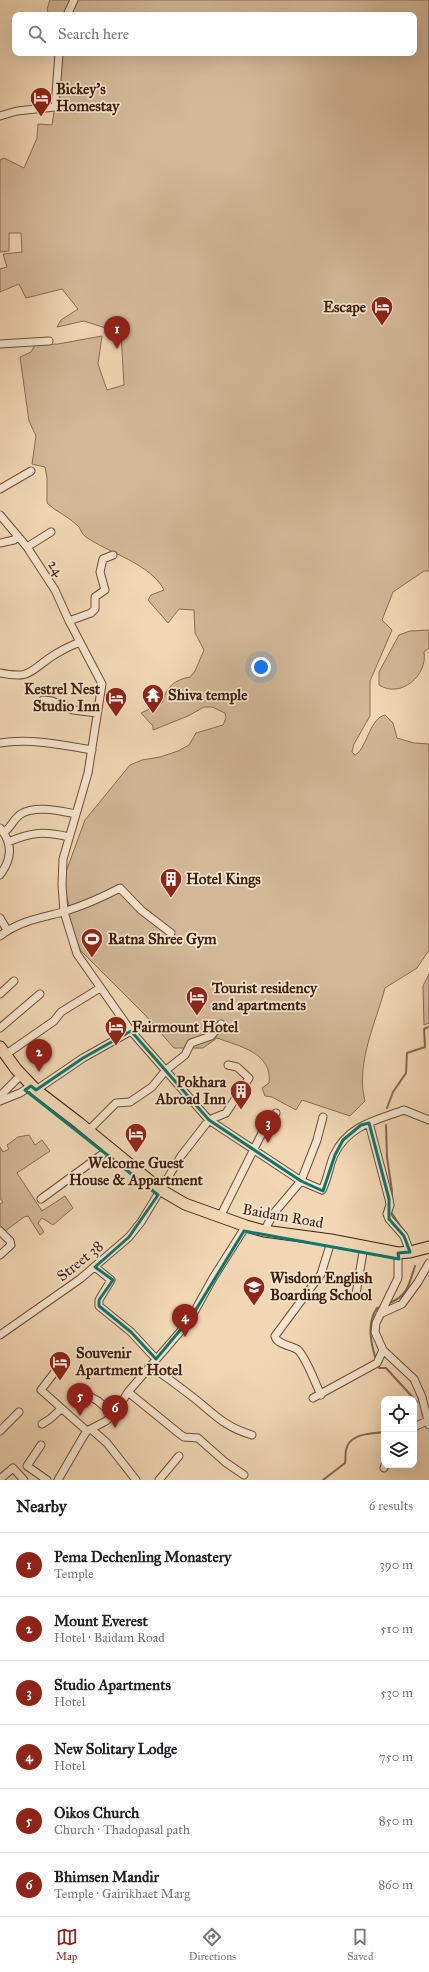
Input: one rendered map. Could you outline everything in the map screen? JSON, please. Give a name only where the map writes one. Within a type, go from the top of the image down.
[{"type":"main road","name":"Baidam Road","points":[[2,1054],[18,1077],[104,1153],[159,1193],[202,1216],[245,1229],[363,1252],[399,1256],[429,1247]]},
{"type":"main road","name":"Baidam Road","points":[[31,1089],[88,1131],[159,1193],[220,1217],[245,1229],[264,1230],[331,1240],[411,1259],[429,1254]]},
{"type":"street","points":[[68,12],[74,0]]},
{"type":"street","points":[[0,116],[17,111],[55,107],[59,56]]},
{"type":"street","points":[[0,344],[49,341]]},
{"type":"street","points":[[0,489],[31,471]]},
{"type":"street","name":"24","points":[[0,515],[27,547],[55,590],[69,621],[102,684],[88,773],[63,858],[62,885],[64,912],[77,954],[130,1032],[166,1070],[209,1120],[255,1149],[301,1181],[322,1190],[334,1155],[343,1140],[361,1125],[370,1123]]},
{"type":"street","points":[[27,547],[51,532]]},
{"type":"street","points":[[0,543],[14,540],[18,536]]},
{"type":"street","points":[[69,621],[91,613],[95,609],[95,597],[105,590],[100,567],[103,559],[113,555]]},
{"type":"street","points":[[0,673],[16,676],[33,672],[63,650],[80,642]]},
{"type":"street","points":[[43,700],[52,700],[73,710],[97,713]]},
{"type":"street","points":[[0,744],[13,742],[54,744],[92,750]]},
{"type":"street","points":[[0,875],[7,864],[10,854],[8,842],[2,830],[10,828],[20,814],[47,810],[76,814]]},
{"type":"street","points":[[8,842],[37,833],[50,832],[69,837]]},
{"type":"street","points":[[0,936],[7,930],[28,921],[64,912],[120,888],[142,910],[171,933]]},
{"type":"street","points":[[0,918],[7,930]]},
{"type":"street","points":[[0,994],[14,981]]},
{"type":"street","points":[[2,1054],[54,1021],[61,1012],[100,988]]},
{"type":"street","points":[[0,1028],[40,994]]},
{"type":"street","points":[[88,1131],[116,1104],[130,1102],[152,1087],[166,1070],[185,1054],[191,1043],[211,1036],[221,1024]]},
{"type":"street","points":[[0,1101],[31,1089],[130,1032]]},
{"type":"street","points":[[209,1120],[226,1113],[249,1078],[237,1067],[228,1065]]},
{"type":"street","points":[[0,1101],[3,1093],[18,1077]]},
{"type":"street","points":[[410,1252],[404,1236],[387,1214],[390,1205],[389,1199],[370,1123],[404,1110],[429,1120]]},
{"type":"street","points":[[220,1217],[262,1133],[276,1113]]},
{"type":"street","points":[[264,1230],[274,1213],[301,1181],[317,1140],[323,1118]]},
{"type":"street","name":"Street 38","points":[[0,1336],[95,1267],[129,1237],[141,1222],[181,1156],[209,1120]]},
{"type":"street","points":[[41,1199],[104,1153]]},
{"type":"street","points":[[58,1480],[77,1443],[89,1430],[106,1421],[113,1414],[128,1392],[192,1316],[213,1278],[245,1229]]},
{"type":"street","points":[[0,1231],[10,1241],[11,1245],[0,1256]]},
{"type":"street","points":[[321,1395],[297,1350],[278,1341],[275,1336],[321,1274],[330,1245]]},
{"type":"street","points":[[356,1294],[363,1252]]},
{"type":"street","points":[[399,1256],[398,1278],[380,1314],[375,1332],[383,1350],[414,1378],[422,1397],[428,1423],[417,1426]]},
{"type":"street","points":[[380,1314],[402,1304],[418,1282],[429,1263]]},
{"type":"street","points":[[95,1267],[111,1280],[99,1300],[99,1306],[131,1332],[156,1359]]},
{"type":"street","points":[[313,1398],[321,1395],[377,1363],[383,1350]]},
{"type":"street","points":[[150,1366],[191,1396],[220,1422],[238,1431],[252,1435]]},
{"type":"street","points":[[57,1369],[41,1390],[61,1409],[107,1443],[136,1480]]},
{"type":"street","points":[[78,1390],[98,1401],[113,1414]]},
{"type":"street","points":[[128,1392],[181,1435],[184,1437],[198,1438],[225,1462],[244,1475]]},
{"type":"street","points":[[42,1424],[61,1409]]},
{"type":"street","points":[[0,1431],[19,1412]]},
{"type":"street","points":[[41,1445],[27,1466],[47,1480]]},
{"type":"street","points":[[159,1480],[180,1456]]},
{"type":"street","points":[[0,1479],[13,1468],[24,1480]]},
{"type":"highlighted area","points":[[131,1031],[209,1120],[301,1181],[323,1191],[335,1155],[343,1140],[361,1125],[369,1123],[389,1199],[389,1219],[404,1236],[410,1252],[398,1253],[399,1259],[244,1231],[192,1316],[156,1359],[131,1332],[99,1306],[99,1300],[113,1280],[95,1267],[129,1237],[158,1195],[25,1090],[31,1086],[36,1090],[83,1058]]},
{"type":"shaded area","points":[[50,0],[429,0],[429,571],[424,571],[393,592],[382,620],[392,630],[370,681],[370,716],[354,744],[352,752],[355,755],[358,753],[373,725],[380,717],[385,715],[393,723],[397,738],[414,743],[429,744],[429,950],[417,968],[385,988],[372,1029],[365,1058],[363,1087],[365,1101],[350,1116],[302,1100],[296,1110],[272,1097],[265,1096],[262,1088],[269,1083],[269,1073],[266,1064],[253,1052],[235,1044],[217,1038],[203,1048],[174,1048],[145,1015],[81,951],[68,921],[69,906],[63,880],[85,820],[130,765],[142,760],[160,757],[178,751],[189,745],[196,733],[223,725],[226,718],[225,713],[212,707],[204,707],[188,716],[153,730],[153,726],[141,713],[162,703],[168,689],[175,682],[190,677],[195,671],[204,650],[195,633],[194,610],[179,609],[168,623],[148,600],[151,595],[164,590],[150,573],[86,537],[78,526],[47,503],[47,478],[45,467],[32,464],[36,436],[29,421],[20,357],[31,352],[35,345],[58,344],[102,336],[98,364],[107,390],[124,385],[121,333],[84,321],[57,327],[61,320],[78,309],[62,289],[26,298],[19,284],[0,292],[0,269],[7,267],[3,254],[22,252],[21,233],[9,233],[9,251],[0,252],[0,160],[4,158],[24,168],[37,138],[38,124],[52,125],[59,80],[59,56],[417,56],[417,12],[48,12],[47,9]]},
{"type":"shaded area","points":[[429,630],[429,648],[424,652],[422,669],[417,676],[404,687],[396,689],[387,689],[379,685],[379,672],[399,635],[410,631]]},
{"type":"shaded area","points":[[429,974],[429,1023],[424,1025],[423,986]]},
{"type":"shaded area","points":[[29,1135],[35,1145],[42,1140],[50,1151],[17,1173],[42,1211],[65,1196],[73,1208],[53,1225],[42,1218],[38,1223],[44,1232],[40,1235],[28,1216],[24,1217],[5,1231],[0,1225],[0,1204],[3,1202],[0,1198],[0,1147],[3,1152],[9,1149],[7,1145],[18,1137]]},
{"type":"waterway","points":[[387,1108],[393,1092],[406,1073],[407,1053],[425,1047],[424,1029],[429,1027]]},
{"type":"waterway","points":[[386,1125],[387,1157],[392,1199]]},
{"type":"waterway","points":[[391,1212],[403,1230]]},
{"type":"waterway","points":[[389,1303],[400,1297],[407,1289],[415,1266]]},
{"type":"waterway","points":[[376,1360],[370,1334],[374,1314],[377,1308],[382,1307]]},
{"type":"waterway","points":[[378,1364],[379,1368],[386,1368],[412,1396]]},
{"type":"waterway","points":[[323,1480],[345,1463],[346,1450],[351,1440],[361,1435],[381,1432]]},
{"type":"place","name":"Bickey's Homestay","points":[[41,118]]},
{"type":"place","name":"Escape","points":[[382,326]]},
{"type":"place","name":"Pema Dechenling Monastery","points":[[117,349]]},
{"type":"place","name":"Shiva temple","points":[[153,714]]},
{"type":"place","name":"Kestrel Nest Studio Inn","points":[[116,718]]},
{"type":"place","name":"Hotel Kings","points":[[171,898]]},
{"type":"place","name":"Ratna Shree Gym","points":[[92,958]]},
{"type":"place","name":"Tourist residency and apartments","points":[[197,1016]]},
{"type":"place","name":"Fairmount Hotel","points":[[116,1046]]},
{"type":"place","name":"Mount Everest","points":[[39,1072]]},
{"type":"place","name":"Pokhara Abroad Inn","points":[[241,1110]]},
{"type":"place","name":"Studio Apartments","points":[[268,1143]]},
{"type":"place","name":"Welcome Guest House & Appartment","points":[[136,1154]]},
{"type":"place","name":"Wisdom English Boarding School","points":[[254,1306]]},
{"type":"place","name":"New Solitary Lodge","points":[[185,1337]]},
{"type":"place","name":"Souvenir Apartment Hotel","points":[[60,1382]]},
{"type":"place","name":"Oikos Church","points":[[80,1416]]},
{"type":"place","name":"Bhimsen Mandir","points":[[115,1428]]}]
